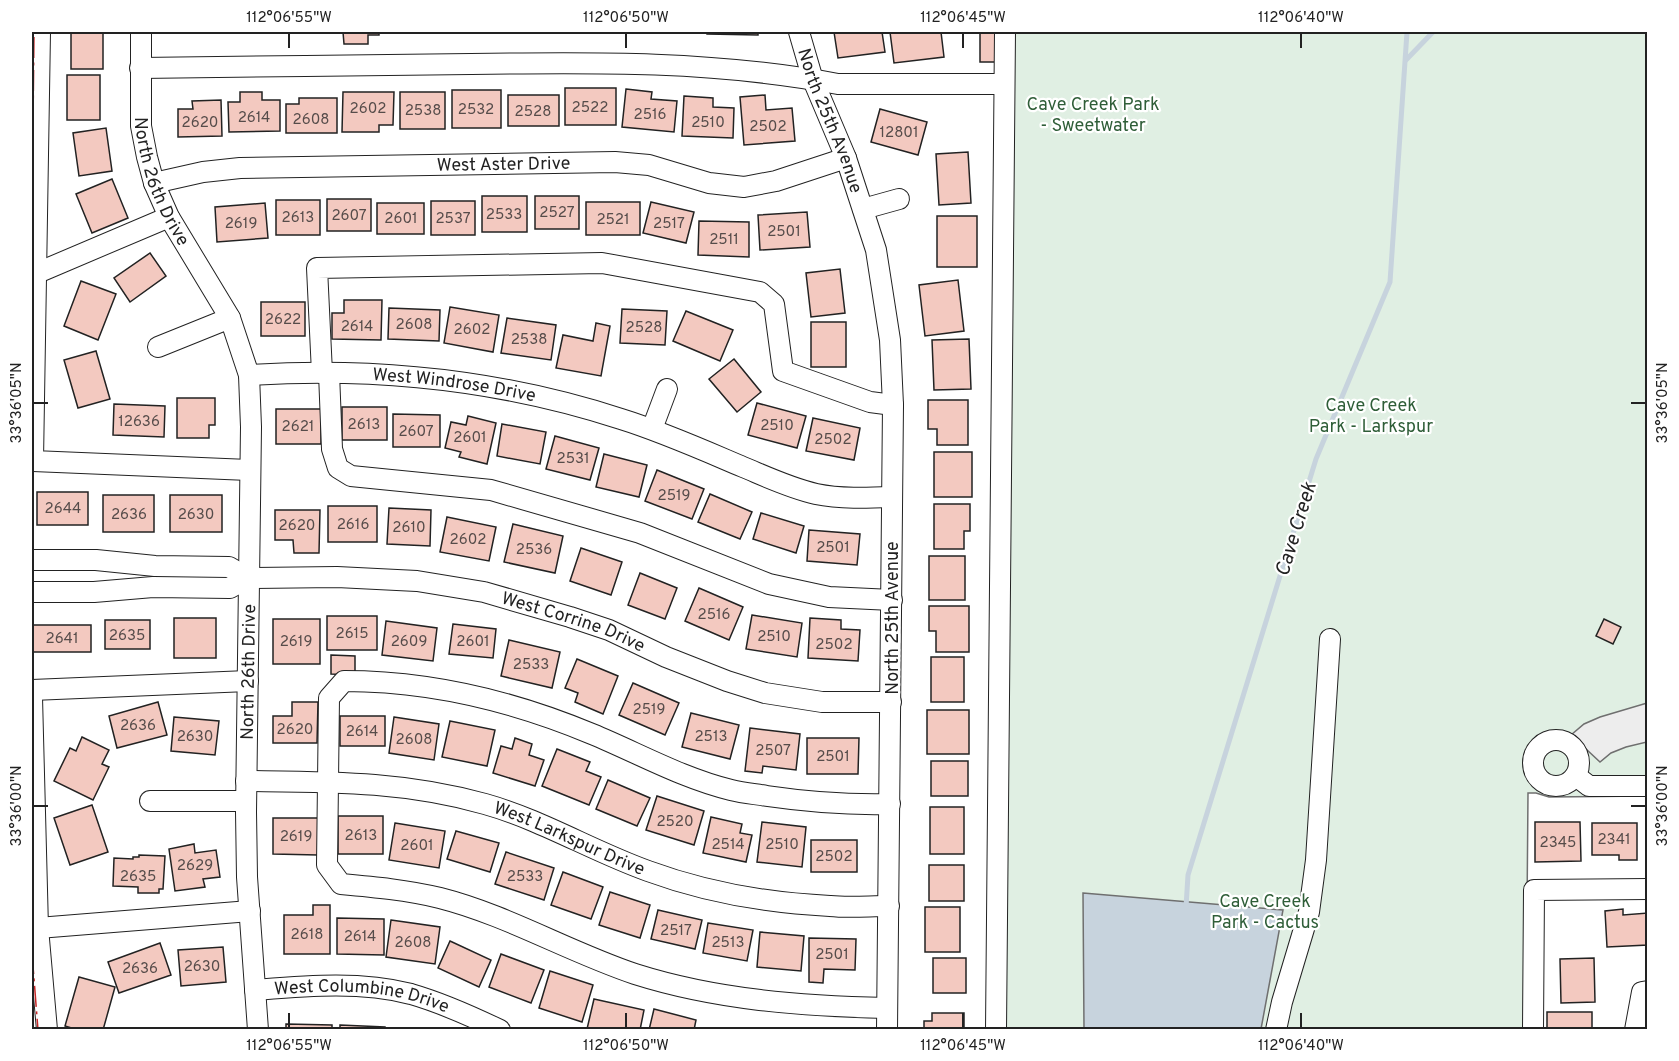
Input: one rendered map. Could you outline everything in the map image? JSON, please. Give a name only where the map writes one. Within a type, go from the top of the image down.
[{"type":"street","points":[[40,32],[33,461],[249,470]]},
{"type":"street","name":"North 26th Drive","points":[[141,32],[141,126],[154,183],[169,217],[230,318],[249,375],[246,801],[247,877],[257,1029]]},
{"type":"street","name":"North 25th Avenue","points":[[799,32],[813,80],[846,158],[876,250],[886,306],[893,378],[887,1029]]},
{"type":"street","points":[[996,1029],[1005,32]]},
{"type":"street","points":[[140,68],[614,62],[701,67],[838,84],[1004,84]]},
{"type":"street","name":"West Aster Drive","points":[[154,183],[203,172],[240,168],[615,162],[649,165],[709,183],[744,187],[776,181],[846,158]]},
{"type":"street","name":"North 25th Avenue","points":[[863,209],[899,198]]},
{"type":"street","points":[[37,273],[169,217]]},
{"type":"street","points":[[892,600],[829,597],[769,585],[640,533],[491,490],[351,476],[338,468],[332,449],[317,268],[602,263],[760,292],[774,304],[783,371],[870,402],[893,405]]},
{"type":"street","points":[[158,347],[230,318]]},
{"type":"street","name":"West Windrose Drive","points":[[249,375],[326,373],[417,376],[463,381],[524,392],[652,429],[781,484],[817,494],[866,498],[892,497]]},
{"type":"street","points":[[652,429],[667,389]]},
{"type":"street","name":"West Corrine Drive","points":[[32,560],[96,560],[155,566],[230,567],[248,578]]},
{"type":"street","name":"West Corrine Drive","points":[[32,592],[94,592],[153,586],[230,588],[248,578],[337,577],[417,581],[484,592],[609,630],[687,665],[765,693],[822,702],[891,702]]},
{"type":"street","points":[[1276,1029],[1311,902],[1316,860],[1330,639]]},
{"type":"street","points":[[32,690],[248,681]]},
{"type":"street","points":[[887,1008],[812,1006],[753,1001],[695,989],[637,974],[592,958],[492,916],[441,898],[390,888],[341,884],[327,865],[329,698],[344,681],[383,681],[442,688],[527,709],[592,734],[661,767],[731,790],[806,801],[890,804]]},
{"type":"street","points":[[32,697],[38,928],[47,1029]]},
{"type":"street","points":[[1576,776],[1589,786],[1647,786]]},
{"type":"street","name":"West Larkspur Drive","points":[[246,781],[402,786],[485,804],[531,820],[648,871],[698,886],[787,903],[832,907],[889,906]]},
{"type":"street","points":[[150,801],[246,801]]},
{"type":"street","points":[[1533,1029],[1534,890],[1647,889]]},
{"type":"street","points":[[38,928],[250,911]]},
{"type":"street","name":"West Columbine Drive","points":[[255,990],[349,986],[408,994],[449,1006],[500,1029]]},
{"type":"street","points":[[1635,1029],[1645,992]]},
{"type":"green space","name":"Cave Creek Park - Larkspur","points":[[1005,32],[1647,32],[1647,796],[1549,797],[1528,793],[1526,1029],[1002,1030]]},
{"type":"shaded area","points":[[1647,703],[1647,742],[1611,753],[1600,762],[1571,735],[1584,724],[1600,717]]},
{"type":"shaded area","points":[[1083,893],[1283,910],[1261,1029],[1084,1029]]},
{"type":"building","points":[[71,32],[103,32],[103,69],[71,69]]},
{"type":"building","points":[[343,32],[379,32],[379,35],[368,35],[368,44],[344,44]]},
{"type":"building","points":[[707,32],[758,32],[758,35],[707,34]]},
{"type":"building","points":[[834,32],[882,32],[885,52],[838,58]]},
{"type":"building","points":[[890,32],[941,32],[944,57],[894,63]]},
{"type":"building","points":[[980,32],[996,32],[996,62],[980,62]]},
{"type":"building","points":[[67,75],[100,75],[100,120],[67,120]]},
{"type":"building","points":[[565,88],[616,88],[616,125],[565,125]]},
{"type":"building","points":[[626,89],[652,92],[651,99],[677,101],[674,132],[622,127]]},
{"type":"building","points":[[452,90],[501,90],[501,128],[452,128]]},
{"type":"building","points":[[240,92],[262,92],[262,100],[280,100],[280,131],[229,132],[228,102],[240,102]]},
{"type":"building","points":[[343,92],[394,92],[393,125],[379,125],[379,132],[342,132]]},
{"type":"building","points":[[400,92],[445,92],[445,129],[400,129]]},
{"type":"building","points":[[508,95],[559,95],[559,126],[508,126]]},
{"type":"building","points":[[765,95],[766,110],[792,108],[795,141],[744,145],[740,97]]},
{"type":"building","points":[[684,96],[713,98],[713,107],[734,108],[733,138],[682,136]]},
{"type":"building","points":[[299,98],[337,98],[337,133],[286,133],[286,104],[299,104]]},
{"type":"building","points":[[221,100],[222,136],[178,137],[178,109],[193,109],[192,101]]},
{"type":"building","points":[[880,109],[927,122],[918,155],[871,142]]},
{"type":"building","points":[[106,128],[112,171],[79,176],[73,133]]},
{"type":"building","points":[[968,152],[971,203],[939,205],[936,154]]},
{"type":"building","points":[[112,179],[128,218],[92,233],[76,194]]},
{"type":"building","points":[[482,196],[527,196],[527,232],[482,232]]},
{"type":"building","points":[[535,196],[579,196],[579,229],[535,229]]},
{"type":"building","points":[[327,199],[371,199],[371,231],[327,231]]},
{"type":"building","points":[[276,200],[320,200],[320,235],[276,235]]},
{"type":"building","points":[[431,201],[475,201],[475,235],[431,235]]},
{"type":"building","points":[[586,202],[640,202],[640,235],[586,235]]},
{"type":"building","points":[[651,202],[694,212],[686,243],[643,233]]},
{"type":"building","points":[[265,203],[268,238],[217,242],[215,207]]},
{"type":"building","points":[[377,203],[424,203],[424,234],[377,234]]},
{"type":"building","points":[[807,212],[810,247],[760,250],[758,215]]},
{"type":"building","points":[[937,216],[977,216],[977,267],[937,267]]},
{"type":"building","points":[[699,221],[749,222],[749,257],[698,255]]},
{"type":"building","points":[[150,253],[166,276],[130,302],[114,278]]},
{"type":"building","points":[[840,269],[845,313],[811,317],[806,273]]},
{"type":"building","points":[[958,280],[964,331],[925,336],[919,285]]},
{"type":"building","points":[[81,281],[116,294],[98,340],[64,326]]},
{"type":"building","points":[[344,300],[382,300],[381,340],[332,339],[332,313],[344,313]]},
{"type":"building","points":[[261,302],[305,302],[305,336],[261,336]]},
{"type":"building","points":[[450,307],[499,315],[493,352],[444,343]]},
{"type":"building","points":[[389,308],[440,310],[439,341],[388,339]]},
{"type":"building","points":[[622,309],[667,311],[665,345],[620,343]]},
{"type":"building","points":[[686,311],[733,330],[720,361],[673,341]]},
{"type":"building","points":[[507,318],[556,325],[551,360],[501,353]]},
{"type":"building","points":[[811,322],[846,322],[846,367],[811,367]]},
{"type":"building","points":[[596,323],[610,326],[601,376],[556,368],[563,335],[593,341]]},
{"type":"building","points":[[969,339],[971,389],[934,390],[932,340]]},
{"type":"building","points":[[96,351],[110,399],[78,408],[64,360]]},
{"type":"building","points":[[734,359],[761,392],[737,412],[709,379]]},
{"type":"building","points":[[177,398],[215,398],[215,425],[209,425],[209,438],[177,438]]},
{"type":"building","points":[[928,400],[968,400],[968,445],[937,445],[937,429],[928,429]]},
{"type":"building","points":[[757,403],[806,416],[797,448],[748,435]]},
{"type":"building","points":[[114,404],[165,406],[164,437],[113,435]]},
{"type":"building","points":[[342,407],[387,407],[387,440],[342,440]]},
{"type":"building","points":[[276,409],[321,409],[321,444],[276,444]]},
{"type":"building","points":[[393,414],[440,415],[440,447],[393,447]]},
{"type":"building","points":[[468,416],[496,423],[487,464],[459,457],[461,452],[445,448],[451,422],[466,425]]},
{"type":"building","points":[[813,418],[860,428],[854,460],[806,451]]},
{"type":"building","points":[[502,424],[546,432],[540,464],[497,456]]},
{"type":"building","points":[[555,436],[599,448],[590,480],[546,469]]},
{"type":"building","points":[[934,452],[972,452],[972,497],[934,497]]},
{"type":"building","points":[[604,454],[647,465],[639,497],[596,487]]},
{"type":"building","points":[[657,470],[704,489],[692,519],[645,501]]},
{"type":"building","points":[[37,492],[88,492],[88,525],[37,525]]},
{"type":"building","points":[[710,494],[752,512],[740,539],[698,522]]},
{"type":"building","points":[[103,495],[154,495],[154,532],[103,532]]},
{"type":"building","points":[[170,495],[222,495],[222,532],[170,532]]},
{"type":"building","points":[[934,504],[970,504],[970,531],[964,531],[964,549],[934,549]]},
{"type":"building","points":[[328,506],[377,506],[377,542],[328,542]]},
{"type":"building","points":[[389,508],[431,510],[430,546],[387,544]]},
{"type":"building","points":[[275,510],[320,510],[319,553],[294,553],[293,540],[275,540]]},
{"type":"building","points":[[761,513],[804,526],[796,553],[753,539]]},
{"type":"building","points":[[447,517],[496,527],[489,561],[440,552]]},
{"type":"building","points":[[513,524],[563,536],[555,573],[504,562]]},
{"type":"building","points":[[809,530],[860,534],[857,565],[807,561]]},
{"type":"building","points":[[581,548],[622,562],[611,595],[570,581]]},
{"type":"building","points":[[929,556],[965,556],[965,600],[929,600]]},
{"type":"building","points":[[640,573],[677,588],[665,619],[628,605]]},
{"type":"building","points":[[699,588],[743,607],[729,640],[685,621]]},
{"type":"building","points":[[929,606],[969,606],[969,652],[936,652],[936,631],[929,631]]},
{"type":"building","points":[[752,615],[802,623],[797,657],[746,649]]},
{"type":"building","points":[[327,616],[377,616],[377,650],[327,650]]},
{"type":"building","points":[[174,618],[216,618],[216,658],[174,658]]},
{"type":"building","points":[[810,618],[841,620],[841,629],[860,630],[858,661],[808,658]]},
{"type":"building","points":[[273,619],[320,619],[320,664],[273,664]]},
{"type":"building","points":[[1604,619],[1621,627],[1613,644],[1596,636]]},
{"type":"building","points":[[105,620],[150,620],[150,649],[105,649]]},
{"type":"building","points":[[386,621],[437,628],[433,661],[382,655]]},
{"type":"building","points":[[453,624],[496,629],[493,658],[449,654]]},
{"type":"building","points":[[33,625],[91,625],[91,652],[33,652]]},
{"type":"building","points":[[509,640],[560,652],[552,688],[501,676]]},
{"type":"building","points":[[331,655],[355,656],[355,675],[331,674]]},
{"type":"building","points":[[931,657],[964,657],[964,702],[931,702]]},
{"type":"building","points":[[577,659],[618,676],[603,714],[575,702],[578,693],[565,688]]},
{"type":"building","points":[[633,683],[679,703],[665,735],[619,715]]},
{"type":"building","points":[[158,702],[167,735],[117,748],[109,716]]},
{"type":"building","points":[[292,702],[318,702],[317,743],[273,743],[273,716],[292,716]]},
{"type":"building","points":[[927,710],[969,710],[969,754],[927,754]]},
{"type":"building","points":[[691,713],[739,725],[730,759],[682,747]]},
{"type":"building","points":[[340,716],[385,716],[385,746],[340,746]]},
{"type":"building","points":[[174,717],[219,721],[215,755],[171,751]]},
{"type":"building","points":[[394,717],[439,724],[434,760],[389,753]]},
{"type":"building","points":[[450,721],[495,730],[487,766],[442,757]]},
{"type":"building","points":[[750,728],[800,734],[796,770],[763,766],[762,773],[745,771]]},
{"type":"building","points":[[82,737],[109,750],[102,764],[109,767],[93,800],[54,781],[70,748],[76,751]]},
{"type":"building","points":[[515,738],[532,744],[529,755],[544,760],[535,786],[493,773],[501,746],[512,749]]},
{"type":"building","points":[[807,738],[859,738],[858,774],[807,774]]},
{"type":"building","points":[[557,749],[590,762],[586,771],[601,777],[589,805],[542,786]]},
{"type":"building","points":[[931,761],[968,761],[968,796],[931,796]]},
{"type":"building","points":[[608,780],[650,798],[637,826],[596,809]]},
{"type":"building","points":[[657,796],[704,811],[694,845],[646,830]]},
{"type":"building","points":[[92,805],[108,852],[70,865],[54,818]]},
{"type":"building","points":[[930,807],[964,807],[964,854],[930,854]]},
{"type":"building","points":[[338,816],[383,816],[383,854],[338,854]]},
{"type":"building","points":[[711,817],[742,824],[740,833],[752,835],[746,862],[703,853]]},
{"type":"building","points":[[273,818],[318,818],[318,855],[273,854]]},
{"type":"building","points":[[762,822],[806,827],[802,867],[757,862]]},
{"type":"building","points":[[1535,822],[1580,822],[1581,861],[1535,862]]},
{"type":"building","points":[[395,823],[445,831],[439,868],[389,860]]},
{"type":"building","points":[[1592,823],[1637,823],[1637,860],[1619,860],[1619,855],[1592,855]]},
{"type":"building","points":[[456,831],[499,843],[490,872],[447,859]]},
{"type":"building","points":[[811,840],[857,840],[857,872],[811,872]]},
{"type":"building","points":[[194,844],[195,853],[216,850],[220,877],[203,879],[205,887],[175,891],[169,849]]},
{"type":"building","points":[[506,852],[554,868],[544,900],[495,884]]},
{"type":"building","points":[[139,855],[165,856],[163,889],[159,889],[159,893],[138,893],[138,887],[113,886],[114,858],[133,859]]},
{"type":"building","points":[[929,865],[964,865],[964,901],[929,901]]},
{"type":"building","points":[[563,872],[603,887],[591,919],[551,905]]},
{"type":"building","points":[[610,892],[650,905],[640,938],[599,925]]},
{"type":"building","points":[[313,905],[330,905],[330,954],[284,954],[284,915],[313,915]]},
{"type":"building","points":[[925,907],[960,907],[960,952],[925,952]]},
{"type":"building","points":[[1623,909],[1623,915],[1648,913],[1648,945],[1607,947],[1605,911]]},
{"type":"building","points":[[658,910],[702,920],[695,949],[651,939]]},
{"type":"building","points":[[337,918],[384,919],[384,955],[337,954]]},
{"type":"building","points":[[391,920],[440,927],[435,964],[386,957]]},
{"type":"building","points":[[708,923],[753,930],[747,961],[703,953]]},
{"type":"building","points":[[760,932],[804,936],[801,971],[757,967]]},
{"type":"building","points":[[809,938],[856,939],[855,970],[824,969],[823,983],[809,982]]},
{"type":"building","points":[[450,941],[491,960],[479,987],[438,968]]},
{"type":"building","points":[[160,943],[171,975],[119,993],[108,962]]},
{"type":"building","points":[[223,947],[226,982],[181,986],[178,950]]},
{"type":"building","points":[[501,954],[544,970],[531,1003],[489,987]]},
{"type":"building","points":[[933,958],[966,958],[966,993],[933,993]]},
{"type":"building","points":[[1594,958],[1595,1002],[1561,1003],[1560,959]]},
{"type":"building","points":[[550,971],[593,985],[582,1022],[539,1008]]},
{"type":"building","points":[[79,977],[115,987],[103,1030],[78,1030],[65,1026]]},
{"type":"building","points":[[594,999],[644,1010],[640,1030],[587,1029]]},
{"type":"building","points":[[654,1009],[696,1020],[694,1030],[649,1030]]},
{"type":"building","points":[[1547,1012],[1592,1012],[1592,1030],[1547,1030]]},
{"type":"building","points":[[932,1013],[964,1013],[964,1030],[924,1030],[924,1021],[932,1021]]},
{"type":"building","points":[[286,1024],[332,1025],[332,1030],[286,1030]]},
{"type":"building","points":[[340,1025],[385,1027],[385,1030],[340,1030]]},
{"type":"waterway","name":"Cave Creek","points":[[1186,907],[1188,875],[1316,459],[1390,282],[1407,32]]},
{"type":"waterway","points":[[1406,60],[1433,32]]},
{"type":"power","points":[[32,223],[34,32]]},
{"type":"power","points":[[32,953],[38,1030]]},
{"type":"park label","name":"Cave Creek Park - Sweetwater","points":[[1093,114]]},
{"type":"park label","name":"Cave Creek Park - Cactus","points":[[1265,911]]}]
